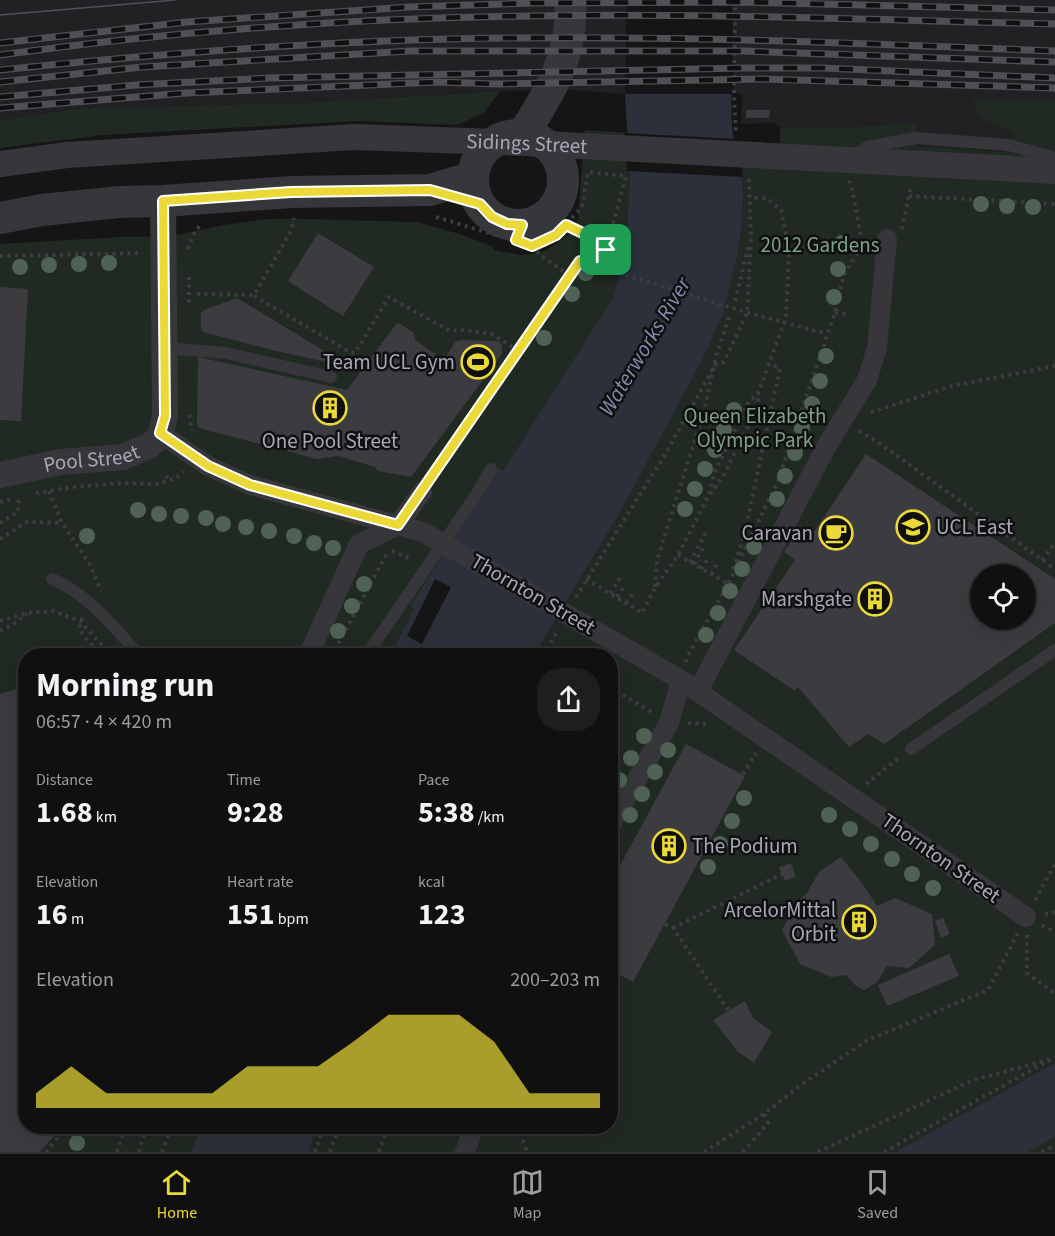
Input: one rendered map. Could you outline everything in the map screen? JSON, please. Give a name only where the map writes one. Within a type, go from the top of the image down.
[{"type":"street","points":[[536,140],[546,97],[568,39],[571,0]]},
{"type":"street","points":[[504,136],[536,140],[557,156],[562,169],[563,183],[554,208],[534,222],[523,237],[507,224],[492,217],[477,190],[477,159],[489,145],[504,136]]},
{"type":"street","name":"Sidings Street","points":[[0,164],[67,155],[355,137],[525,143],[1055,171]]},
{"type":"street","points":[[0,218],[93,204],[291,192],[430,203],[477,190]]},
{"type":"street","name":"Pool Street","points":[[0,475],[60,462],[123,457],[149,446],[160,433],[165,416],[163,201]]},
{"type":"street","points":[[698,691],[826,447],[867,380],[877,348],[887,239]]},
{"type":"street","name":"Thornton Street","points":[[160,433],[208,466],[250,485],[423,532],[698,691],[1026,917]]},
{"type":"street","points":[[312,648],[359,544],[398,525],[422,492]]},
{"type":"street","points":[[618,812],[669,723],[674,676]]},
{"type":"street","points":[[465,1152],[471,1134]]},
{"type":"lane","points":[[844,160],[867,147],[916,138],[1009,145],[1055,158]]},
{"type":"lane","points":[[164,348],[226,353],[331,377]]},
{"type":"lane","points":[[371,648],[476,495],[491,469]]},
{"type":"lane","points":[[52,579],[70,586],[96,609],[133,648]]},
{"type":"lane","points":[[911,749],[1055,650]]},
{"type":"path","points":[[735,0],[735,95]]},
{"type":"path","points":[[674,676],[728,584],[777,483],[835,312],[844,275],[862,244],[853,193],[844,160]]},
{"type":"path","points":[[575,599],[666,453],[715,365],[724,362],[745,312],[751,238],[750,180],[746,169]]},
{"type":"path","points":[[430,203],[523,237],[556,235],[582,207],[588,172],[626,176],[606,250],[598,266]]},
{"type":"path","points":[[909,196],[1055,204]]},
{"type":"path","points":[[586,579],[642,612],[655,588],[678,555],[708,497],[722,478],[758,407],[758,394],[786,317],[789,250],[781,210],[768,199],[750,197]]},
{"type":"path","points":[[254,295],[291,231],[295,212]]},
{"type":"path","points":[[188,251],[195,231],[206,217]]},
{"type":"path","points":[[566,225],[591,237],[606,250]]},
{"type":"path","points":[[523,237],[540,255],[571,277]]},
{"type":"path","points":[[735,300],[751,238]]},
{"type":"path","points":[[0,256],[142,253]]},
{"type":"path","points":[[422,492],[580,261],[745,312],[827,334]]},
{"type":"path","points":[[189,273],[190,294]]},
{"type":"path","points":[[197,294],[254,295],[355,353],[389,297],[450,331],[464,330],[492,334],[519,351]]},
{"type":"path","points":[[835,312],[847,314]]},
{"type":"path","points":[[655,588],[657,560],[704,411],[716,356],[729,317]]},
{"type":"path","points":[[728,584],[744,536],[780,368],[768,364]]},
{"type":"path","points":[[842,421],[952,386],[1055,366]]},
{"type":"path","points":[[708,497],[714,474],[749,401],[758,394]]},
{"type":"path","points":[[802,411],[842,421],[879,443],[1055,569]]},
{"type":"path","points":[[0,502],[49,491],[123,483],[157,484],[170,480],[188,469]]},
{"type":"path","points":[[166,476],[170,480]]},
{"type":"path","points":[[49,491],[62,523],[90,565],[102,593],[96,609],[80,621],[79,630],[97,648]]},
{"type":"path","points":[[0,523],[18,512],[19,496]]},
{"type":"path","points":[[0,539],[27,522],[62,523]]},
{"type":"path","points":[[692,563],[706,532]]},
{"type":"path","points":[[1042,560],[1055,543]]},
{"type":"path","points":[[692,563],[703,548]]},
{"type":"path","points":[[336,648],[389,549],[408,558]]},
{"type":"path","points":[[678,555],[728,584]]},
{"type":"path","points":[[701,568],[708,559]]},
{"type":"path","points":[[711,574],[717,564]]},
{"type":"path","points":[[610,593],[621,577]]},
{"type":"path","points":[[617,597],[625,585]]},
{"type":"path","points":[[626,603],[634,592]]},
{"type":"path","points":[[0,621],[28,613],[53,611],[80,621],[105,648]]},
{"type":"path","points":[[0,631],[28,613]]},
{"type":"path","points":[[548,648],[558,629]]},
{"type":"path","points":[[618,692],[647,710]]},
{"type":"path","points":[[853,797],[871,779],[911,749]]},
{"type":"path","points":[[704,1152],[764,1114],[801,1085],[866,1041],[988,990],[1055,864]]},
{"type":"path","points":[[674,928],[782,874]]},
{"type":"path","points":[[1026,917],[1027,973],[1055,994]]},
{"type":"path","points":[[665,924],[674,928],[729,1011]]},
{"type":"path","points":[[884,1152],[1055,1057]]},
{"type":"path","points":[[818,1152],[973,1080],[1048,1060]]},
{"type":"path","points":[[743,1152],[768,1123],[764,1114]]},
{"type":"path","points":[[46,1152],[61,1134]]},
{"type":"path","points":[[117,1152],[123,1134]]},
{"type":"path","points":[[139,1152],[144,1134]]},
{"type":"path","points":[[162,1152],[169,1134]]},
{"type":"path","points":[[315,1152],[321,1134]]},
{"type":"path","points":[[379,1152],[385,1134]]},
{"type":"path","points":[[521,1134],[527,1152]]},
{"type":"path","points":[[330,1152],[336,1135]]},
{"type":"path","points":[[1042,1152],[1055,1145]]},
{"type":"shaded area","points":[[0,0],[1055,0],[1055,136],[1009,145],[1004,152],[917,146],[917,123],[780,128],[773,123],[741,124],[742,94],[625,94],[570,90],[494,91],[296,103],[81,108],[0,120]]},
{"type":"green space","points":[[500,91],[484,113],[457,125],[356,121],[103,135],[0,148],[0,120],[81,108],[296,103]]},
{"type":"green space","name":"Queen Elizabeth Olympic Park","points":[[973,98],[1055,99],[1055,1152],[0,1152],[0,244],[172,236],[266,219],[304,219],[417,222],[463,235],[493,247],[494,250],[521,255],[532,254],[547,250],[571,233],[578,219],[585,130],[780,144],[780,128],[917,123],[917,146],[1003,152],[1015,133],[980,118]]},
{"type":"water","name":"Waterworks River","points":[[626,0],[729,0],[732,129],[743,190],[737,256],[722,316],[703,358],[619,514],[538,648],[394,648],[414,609],[409,605],[498,468],[503,471],[613,298],[626,250],[630,176],[625,94]]},
{"type":"water","points":[[1055,1063],[1055,1137],[1028,1152],[895,1152]]},
{"type":"water","points":[[198,1134],[314,1134],[308,1152],[192,1152]]},
{"type":"pier","points":[[626,0],[732,0],[734,94],[625,94]]},
{"type":"pier","points":[[624,133],[737,139],[743,177],[627,171]]},
{"type":"pier","points":[[435,579],[451,587],[422,644],[407,636]]},
{"type":"building","points":[[746,110],[770,110],[769,118],[746,118]]},
{"type":"building","points":[[318,233],[374,267],[343,316],[288,281]]},
{"type":"building","points":[[0,287],[28,289],[21,421],[0,420]]},
{"type":"building","points":[[237,298],[343,364],[272,350],[203,332],[201,313],[204,310]]},
{"type":"building","name":"One Pool Street","points":[[399,323],[414,333],[415,340],[444,360],[455,342],[459,340],[499,341],[502,346],[502,354],[411,477],[378,471],[375,467],[338,456],[317,459],[199,428],[197,425],[198,357],[347,390]]},
{"type":"building","name":"Marshgate","points":[[866,454],[1032,564],[970,564],[970,630],[1036,630],[1036,566],[1055,579],[1055,623],[884,744],[868,734],[849,747],[798,687],[795,691],[734,650],[795,560],[784,552],[799,530],[810,538]]},
{"type":"building","points":[[18,689],[18,1134],[56,1134],[40,1152],[0,1152],[0,694]]},
{"type":"building","name":"The Podium","points":[[686,744],[745,776],[633,982],[618,974],[618,869]]},
{"type":"building","name":"ArcelorMittal Orbit","points":[[841,857],[877,906],[895,898],[932,914],[935,945],[909,968],[887,966],[877,982],[864,990],[855,985],[846,975],[831,977],[800,964],[782,930],[796,903],[807,893],[819,872]]},
{"type":"building","points":[[791,863],[796,877],[785,881],[779,867]]},
{"type":"building","points":[[943,918],[950,934],[941,938],[935,921]]},
{"type":"building","points":[[949,954],[959,976],[887,1006],[878,985]]},
{"type":"building","points":[[745,1001],[753,1018],[772,1032],[754,1063],[737,1051],[713,1020]]},
{"type":"tram line","points":[[0,15],[175,0]]},
{"type":"railway","points":[[0,43],[187,22],[409,7],[534,3],[744,2],[1055,10]]},
{"type":"railway","points":[[0,55],[132,39],[264,27],[463,17],[727,16],[1055,24]]},
{"type":"railway","points":[[0,70],[259,48],[454,39],[720,39],[1055,51]]},
{"type":"railway","points":[[0,82],[142,67],[411,51],[743,51],[1055,62]]},
{"type":"railway","points":[[0,97],[136,85],[268,78],[743,68],[823,68],[1055,78]]},
{"type":"railway","points":[[0,108],[186,93],[438,82],[497,84],[760,79],[1055,88]]},
{"type":"place","name":"Team UCL Gym","points":[[478,362]]},
{"type":"place","name":"One Pool Street","points":[[330,408]]},
{"type":"place","name":"UCL East","points":[[913,527]]},
{"type":"place","name":"Caravan","points":[[836,533]]},
{"type":"place","name":"Marshgate","points":[[875,599]]},
{"type":"place","name":"The Podium","points":[[669,846]]},
{"type":"place","name":"ArcelorMittal Orbit","points":[[859,922]]},
{"type":"route","points":[[430,190],[480,204],[492,217],[507,224],[522,225],[516,240],[532,246],[556,235],[566,225],[591,237],[606,250],[598,266],[580,261],[398,525],[250,485],[216,471],[160,433],[165,416],[163,201],[291,192],[430,190]]},
{"type":"park label","name":"2012 Gardens","points":[[820,245]]}]
